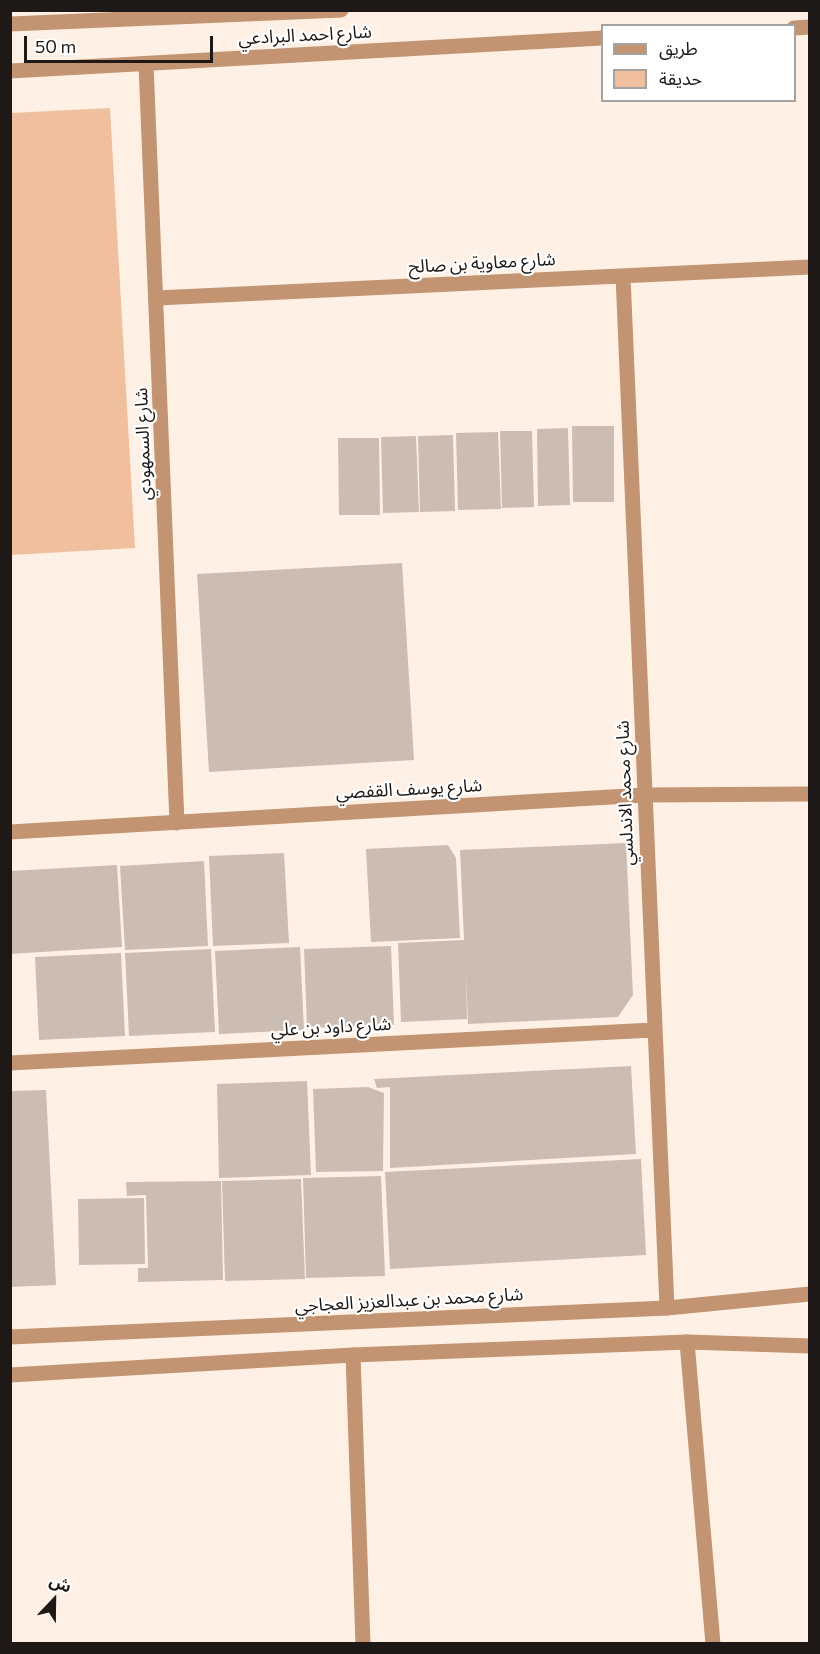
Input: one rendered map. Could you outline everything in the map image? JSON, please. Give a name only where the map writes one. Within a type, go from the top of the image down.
[{"type":"street","name":"شارع احمد البرادعي","points":[[10,24],[341,10]]},
{"type":"street","name":"شارع احمد البرادعي","points":[[10,71],[601,38]]},
{"type":"street","name":"شارع السمهودي","points":[[146,64],[177,823]]},
{"type":"street","name":"شارع معاوية بن صالح","points":[[157,298],[810,267]]},
{"type":"street","name":"شارع محمد الاندلسي","points":[[623,276],[666,1308]]},
{"type":"street","name":"شارع يوسف القفصي","points":[[10,832],[645,795],[810,794]]},
{"type":"street","name":"شارع داود بن علي","points":[[10,1063],[653,1030]]},
{"type":"street","name":"شارع محمد بن عبدالعزيز العجاجي","points":[[10,1337],[666,1308],[810,1294]]},
{"type":"street","points":[[687,1342],[713,1644]]},
{"type":"street","points":[[10,1375],[353,1355],[687,1342],[810,1346]]},
{"type":"street","points":[[353,1355],[363,1644]]},
{"type":"green space","points":[[110,108],[135,548],[11,555],[11,113]]},
{"type":"building","points":[[572,426],[614,426],[614,502],[573,502]]},
{"type":"building","points":[[568,428],[570,505],[538,506],[537,429]]},
{"type":"building","points":[[500,431],[532,431],[534,507],[502,508]]},
{"type":"building","points":[[498,432],[501,509],[458,510],[456,433]]},
{"type":"building","points":[[453,435],[455,511],[420,512],[418,436]]},
{"type":"building","points":[[416,436],[419,512],[383,513],[381,437]]},
{"type":"building","points":[[338,438],[379,438],[380,515],[339,515]]},
{"type":"building","points":[[402,563],[414,760],[209,772],[197,574]]},
{"type":"building","points":[[626,843],[633,995],[618,1017],[468,1024],[466,972],[467,1019],[401,1022],[398,943],[464,940],[460,850]]},
{"type":"building","points":[[448,845],[456,858],[460,938],[371,942],[366,849]]},
{"type":"building","points":[[284,853],[289,943],[213,946],[209,856]]},
{"type":"building","points":[[204,861],[208,946],[125,950],[120,866]]},
{"type":"building","points":[[117,865],[122,947],[10,954],[10,871]]},
{"type":"building","points":[[391,946],[394,1025],[307,1028],[304,949]]},
{"type":"building","points":[[300,947],[304,1030],[219,1034],[215,951]]},
{"type":"building","points":[[211,949],[215,1032],[129,1036],[125,953]]},
{"type":"building","points":[[121,953],[125,1036],[39,1040],[35,957]]},
{"type":"building","points":[[631,1066],[636,1154],[390,1168],[390,1087],[377,1088],[374,1079]]},
{"type":"building","points":[[307,1081],[311,1175],[219,1178],[217,1084]]},
{"type":"building","points":[[368,1087],[384,1093],[383,1171],[316,1172],[313,1089]]},
{"type":"building","points":[[46,1090],[56,1285],[10,1287],[10,1091]]},
{"type":"building","points":[[641,1159],[646,1255],[390,1269],[385,1172]]},
{"type":"building","points":[[381,1176],[385,1276],[306,1278],[303,1178]]},
{"type":"building","points":[[301,1179],[305,1279],[225,1281],[222,1181]]},
{"type":"building","points":[[221,1181],[223,1280],[138,1282],[138,1268],[148,1268],[146,1195],[127,1196],[126,1182]]},
{"type":"building","points":[[144,1198],[145,1264],[79,1265],[78,1199]]}]
